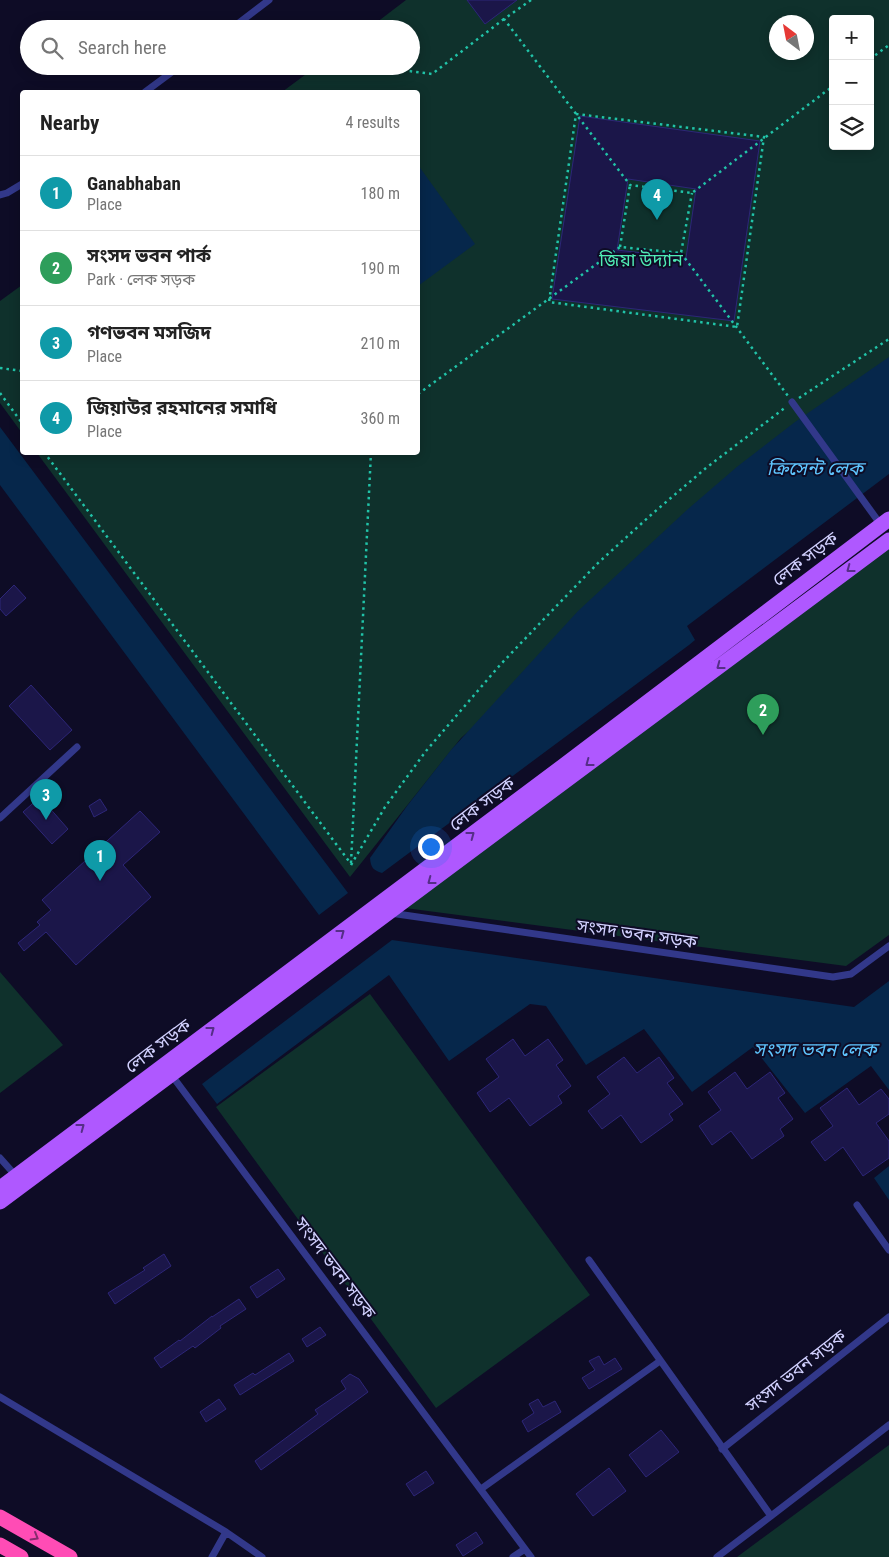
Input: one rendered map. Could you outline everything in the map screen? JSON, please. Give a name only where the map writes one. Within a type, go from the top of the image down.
[{"type":"highway","points":[[0,1517],[70,1557]]},
{"type":"highway","points":[[0,1545],[21,1557]]},
{"type":"main road","name":"লেক সড়ক","points":[[0,1188],[168,1069],[372,910],[885,522]]},
{"type":"main road","points":[[0,1202],[168,1069],[389,913],[889,540]]},
{"type":"lane","points":[[243,20],[270,0]]},
{"type":"lane","points":[[148,90],[168,75]]},
{"type":"lane","points":[[0,196],[20,185]]},
{"type":"lane","points":[[792,402],[885,522]]},
{"type":"lane","points":[[0,818],[77,747]]},
{"type":"lane","name":"সংসদ ভবন সড়ক","points":[[372,910],[833,977],[851,974],[889,946]]},
{"type":"lane","name":"সংসদ ভবন সড়ক","points":[[168,1069],[531,1557]]},
{"type":"lane","points":[[0,1158],[16,1176]]},
{"type":"lane","points":[[857,1205],[889,1250]]},
{"type":"lane","points":[[588,1260],[771,1516]]},
{"type":"lane","name":"সংসদ ভবন সড়ক","points":[[722,1449],[889,1317]]},
{"type":"lane","points":[[481,1489],[660,1361]]},
{"type":"lane","points":[[0,1397],[226,1532],[262,1557]]},
{"type":"lane","points":[[717,1557],[889,1425]]},
{"type":"lane","points":[[212,1557],[226,1532]]},
{"type":"lane","points":[[513,1557],[524,1548]]},
{"type":"path","points":[[420,72],[432,74],[531,0]]},
{"type":"path","points":[[504,19],[630,185],[692,193]]},
{"type":"path","points":[[874,56],[889,45]]},
{"type":"path","points":[[681,253],[692,193],[829,89]]},
{"type":"path","points":[[576,114],[764,137]]},
{"type":"path","points":[[576,114],[548,302],[737,327]]},
{"type":"path","points":[[737,327],[764,137]]},
{"type":"path","points":[[620,247],[630,185]]},
{"type":"path","points":[[420,393],[620,247],[681,253],[792,402]]},
{"type":"path","points":[[351,865],[385,807],[426,751],[488,679],[598,563],[706,468],[792,402],[889,338]]},
{"type":"path","points":[[0,368],[20,371]]},
{"type":"path","points":[[0,393],[20,420]]},
{"type":"path","points":[[46,455],[351,865]]},
{"type":"path","points":[[351,865],[371,455]]},
{"type":"green space","name":"জিয়া উদ্যান","points":[[406,0],[889,0],[889,359],[461,738],[350,877],[38,455],[420,455],[420,90],[285,90],[305,75],[420,75],[420,20],[380,20]]},
{"type":"green space","points":[[20,286],[20,430],[0,403],[0,301]]},
{"type":"green space","points":[[889,545],[889,935],[846,966],[405,908]]},
{"type":"green space","points":[[0,972],[63,1045],[0,1093]]},
{"type":"green space","points":[[370,994],[590,1295],[436,1408],[216,1107]]},
{"type":"green space","points":[[889,1445],[889,1557],[737,1557]]},
{"type":"water","points":[[420,168],[475,244],[420,285]]},
{"type":"water","name":"ক্রিসেন্ট লেক","points":[[889,357],[889,474],[687,626],[695,640],[689,645],[382,873],[373,868],[370,858],[407,806],[451,750],[578,611],[688,509],[738,466],[795,422]]},
{"type":"water","points":[[0,427],[348,893],[319,915],[0,485]]},
{"type":"water","name":"সংসদ ভবন লেক","points":[[392,940],[854,1007],[889,981],[889,1090],[871,1066],[805,1113],[753,1047],[692,1092],[644,1029],[586,1065],[546,1006],[530,1004],[449,1061],[389,975],[217,1104],[202,1084]]},
{"type":"water","points":[[889,1166],[889,1200],[874,1178]]},
{"type":"building","points":[[467,0],[517,0],[485,24]]},
{"type":"building","points":[[580,116],[760,141],[734,321],[552,299]],"holes":[[[628,179],[696,189],[686,258],[617,250]]]},
{"type":"building","points":[[14,585],[26,598],[6,616],[0,609],[0,599]]},
{"type":"building","points":[[31,685],[72,730],[50,750],[9,706]]},
{"type":"building","points":[[40,797],[68,829],[52,844],[23,812]]},
{"type":"building","points":[[100,799],[107,810],[94,817],[89,806]]},
{"type":"building","points":[[140,811],[160,832],[123,865],[151,897],[76,965],[46,932],[24,951],[18,943],[40,925],[37,922],[51,910],[42,900]]},
{"type":"building","points":[[513,1039],[525,1056],[548,1039],[563,1060],[556,1065],[571,1086],[558,1096],[562,1103],[530,1126],[509,1098],[490,1112],[477,1093],[499,1077],[486,1059]]},
{"type":"building","points":[[624,1057],[637,1073],[659,1057],[674,1078],[667,1083],[683,1104],[669,1114],[673,1120],[641,1143],[621,1115],[602,1129],[588,1111],[610,1094],[597,1077]]},
{"type":"building","points":[[735,1072],[747,1089],[770,1072],[785,1093],[778,1098],[793,1119],[780,1129],[784,1136],[752,1159],[731,1131],[712,1145],[699,1126],[721,1110],[708,1092]]},
{"type":"building","points":[[847,1088],[859,1105],[881,1089],[889,1099],[889,1114],[876,1123],[889,1141],[889,1158],[863,1176],[843,1147],[825,1161],[811,1142],[833,1126],[820,1108]]},
{"type":"building","points":[[164,1254],[171,1266],[115,1304],[108,1293],[145,1270],[143,1268]]},
{"type":"building","points":[[278,1269],[285,1279],[257,1298],[250,1287]]},
{"type":"building","points":[[239,1299],[246,1309],[220,1326],[221,1328],[195,1348],[193,1346],[161,1368],[154,1358]]},
{"type":"building","points":[[320,1327],[326,1335],[307,1347],[302,1339]]},
{"type":"building","points":[[289,1353],[294,1361],[240,1395],[234,1385],[253,1373],[255,1375]]},
{"type":"building","points":[[599,1356],[604,1365],[615,1358],[622,1369],[589,1389],[582,1378],[595,1370],[589,1361]]},
{"type":"building","points":[[350,1374],[359,1379],[368,1392],[261,1470],[255,1461],[318,1414],[315,1410],[346,1389],[341,1381]]},
{"type":"building","points":[[219,1399],[226,1409],[206,1422],[200,1412]]},
{"type":"building","points":[[538,1399],[543,1407],[555,1401],[561,1412],[528,1432],[522,1421],[534,1413],[529,1404]]},
{"type":"building","points":[[661,1430],[679,1452],[646,1477],[629,1455]]},
{"type":"building","points":[[609,1468],[626,1491],[593,1516],[576,1494]]},
{"type":"building","points":[[426,1471],[434,1483],[414,1496],[406,1484]]},
{"type":"building","points":[[476,1532],[483,1543],[463,1556],[456,1545]]},
{"type":"place","name":"জিয়াউর রহমানের সমাধি","points":[[657,220]]},
{"type":"place","name":"সংসদ ভবন পার্ক","points":[[763,735]]},
{"type":"place","name":"গণভবন মসজিদ","points":[[46,820]]},
{"type":"place","name":"Ganabhaban","points":[[100,881]]}]
